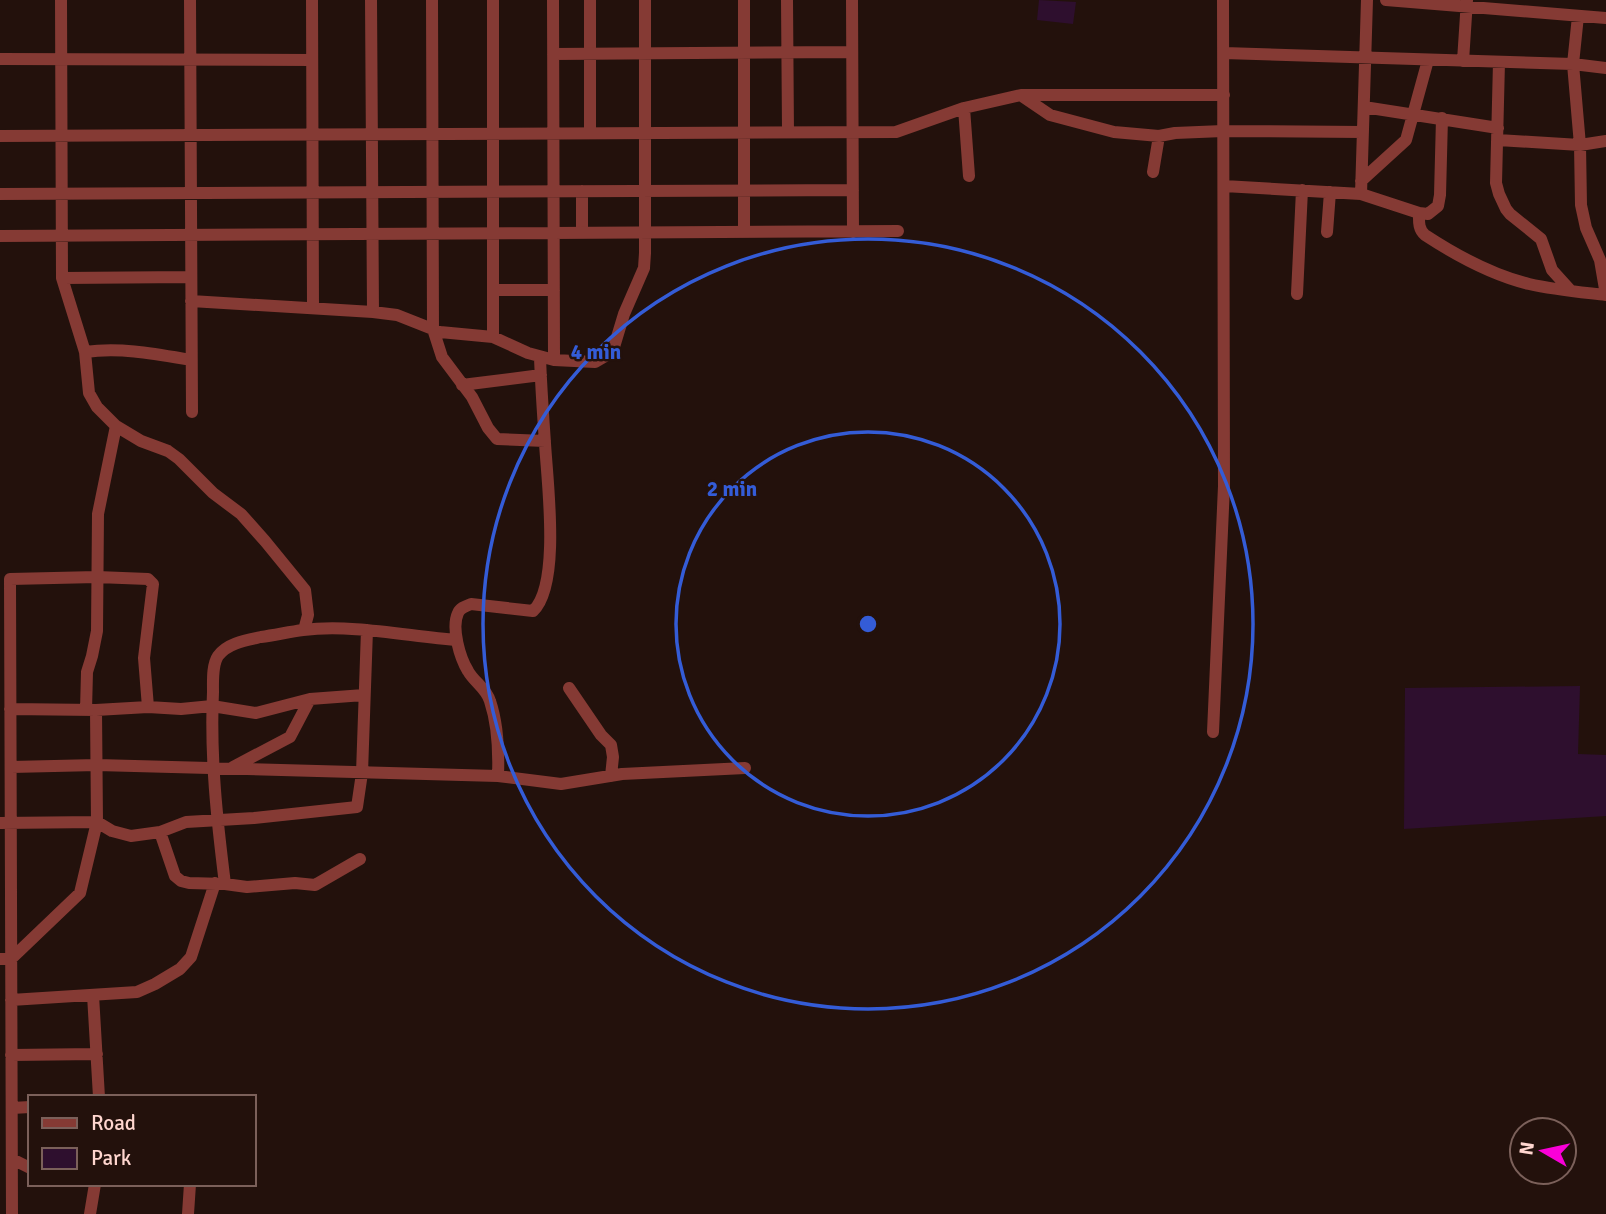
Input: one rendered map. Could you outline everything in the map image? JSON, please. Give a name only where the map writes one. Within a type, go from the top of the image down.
[{"type":"street","points":[[61,0],[62,278],[85,352],[92,400],[117,426],[179,459],[213,493],[241,514],[305,590],[307,615],[304,629]]},
{"type":"street","points":[[190,0],[192,412]]},
{"type":"street","points":[[312,0],[313,308]]},
{"type":"street","points":[[371,0],[373,312]]},
{"type":"street","points":[[432,0],[433,328],[442,357],[472,397],[488,428],[497,439],[545,441]]},
{"type":"street","points":[[492,0],[494,337]]},
{"type":"street","points":[[553,0],[554,360]]},
{"type":"street","points":[[590,0],[590,133]]},
{"type":"street","points":[[191,301],[397,315],[440,332],[494,337],[540,357],[554,360],[595,362],[607,355],[614,346],[624,314],[644,268],[645,0]]},
{"type":"street","points":[[744,0],[744,232]]},
{"type":"street","points":[[787,0],[788,132]]},
{"type":"street","points":[[852,0],[853,232]]},
{"type":"street","points":[[1213,732],[1224,486],[1223,0]]},
{"type":"street","points":[[1361,187],[1367,0]]},
{"type":"street","points":[[1386,0],[1466,3],[1606,18]]},
{"type":"street","points":[[1463,61],[1466,3]]},
{"type":"street","points":[[1419,213],[1420,232],[1461,258],[1488,270],[1527,284],[1606,295],[1600,260],[1583,217],[1573,64],[1578,16]]},
{"type":"street","points":[[553,54],[852,52]]},
{"type":"street","points":[[1224,53],[1573,64],[1606,68]]},
{"type":"street","points":[[0,59],[312,60]]},
{"type":"street","points":[[1361,187],[1406,139],[1428,60]]},
{"type":"street","points":[[1499,62],[1496,183],[1510,214],[1541,239],[1552,270],[1571,291]]},
{"type":"street","points":[[0,136],[897,132],[964,108],[1021,95],[1224,95]]},
{"type":"street","points":[[1021,95],[1050,115],[1114,132],[1159,136],[1223,131],[1363,132]]},
{"type":"street","points":[[1364,107],[1442,118],[1498,134],[1580,145],[1606,141]]},
{"type":"street","points":[[964,108],[968,176]]},
{"type":"street","points":[[1224,186],[1330,192],[1361,187],[1419,213],[1429,214],[1438,206],[1440,195],[1442,118]]},
{"type":"street","points":[[1153,172],[1159,136]]},
{"type":"street","points":[[0,194],[853,190]]},
{"type":"street","points":[[1297,294],[1302,190]]},
{"type":"street","points":[[582,191],[582,233]]},
{"type":"street","points":[[1327,232],[1330,192]]},
{"type":"street","points":[[0,236],[898,231]]},
{"type":"street","points":[[62,278],[191,277]]},
{"type":"street","points":[[493,290],[554,290]]},
{"type":"street","points":[[85,352],[125,350],[191,359]]},
{"type":"street","points":[[498,776],[499,747],[491,703],[461,658],[455,627],[458,613],[471,604],[533,611],[541,599],[550,543],[540,357]]},
{"type":"street","points":[[462,385],[541,375]]},
{"type":"street","points":[[6,959],[80,893],[97,822],[97,765],[87,672],[97,631],[98,514],[117,426]]},
{"type":"street","points":[[12,1214],[12,1159],[8,1115],[11,1055],[6,959],[5,823],[11,767],[5,657],[5,596],[10,579],[148,579],[153,584],[144,657],[148,707]]},
{"type":"street","points":[[8,1005],[137,992],[155,985],[180,969],[191,957],[220,884],[212,706],[216,658],[223,650],[243,641],[304,629],[366,630],[457,640]]},
{"type":"street","points":[[5,823],[97,822],[112,831],[131,836],[160,832],[187,822],[357,807],[362,773],[366,630]]},
{"type":"street","points":[[569,688],[601,735],[611,745],[611,776]]},
{"type":"street","points":[[7,717],[148,707],[181,709],[212,706],[256,713],[310,699],[364,695]]},
{"type":"street","points":[[230,769],[290,737],[310,699]]},
{"type":"street","points":[[11,767],[97,765],[498,776],[561,784],[611,776],[745,768]]},
{"type":"street","points":[[160,832],[175,876],[189,883],[247,887],[295,883],[315,885],[360,859]]},
{"type":"street","points":[[93,995],[99,1095]]},
{"type":"street","points":[[11,1055],[97,1054]]},
{"type":"street","points":[[8,1115],[28,1108]]},
{"type":"street","points":[[12,1159],[28,1167]]},
{"type":"street","points":[[90,1214],[95,1186]]},
{"type":"street","points":[[188,1214],[190,1186]]},
{"type":"green space","points":[[1039,0],[1076,2],[1073,24],[1037,20]]},
{"type":"green space","points":[[1580,686],[1578,754],[1606,755],[1606,816],[1404,829],[1405,688]]}]
